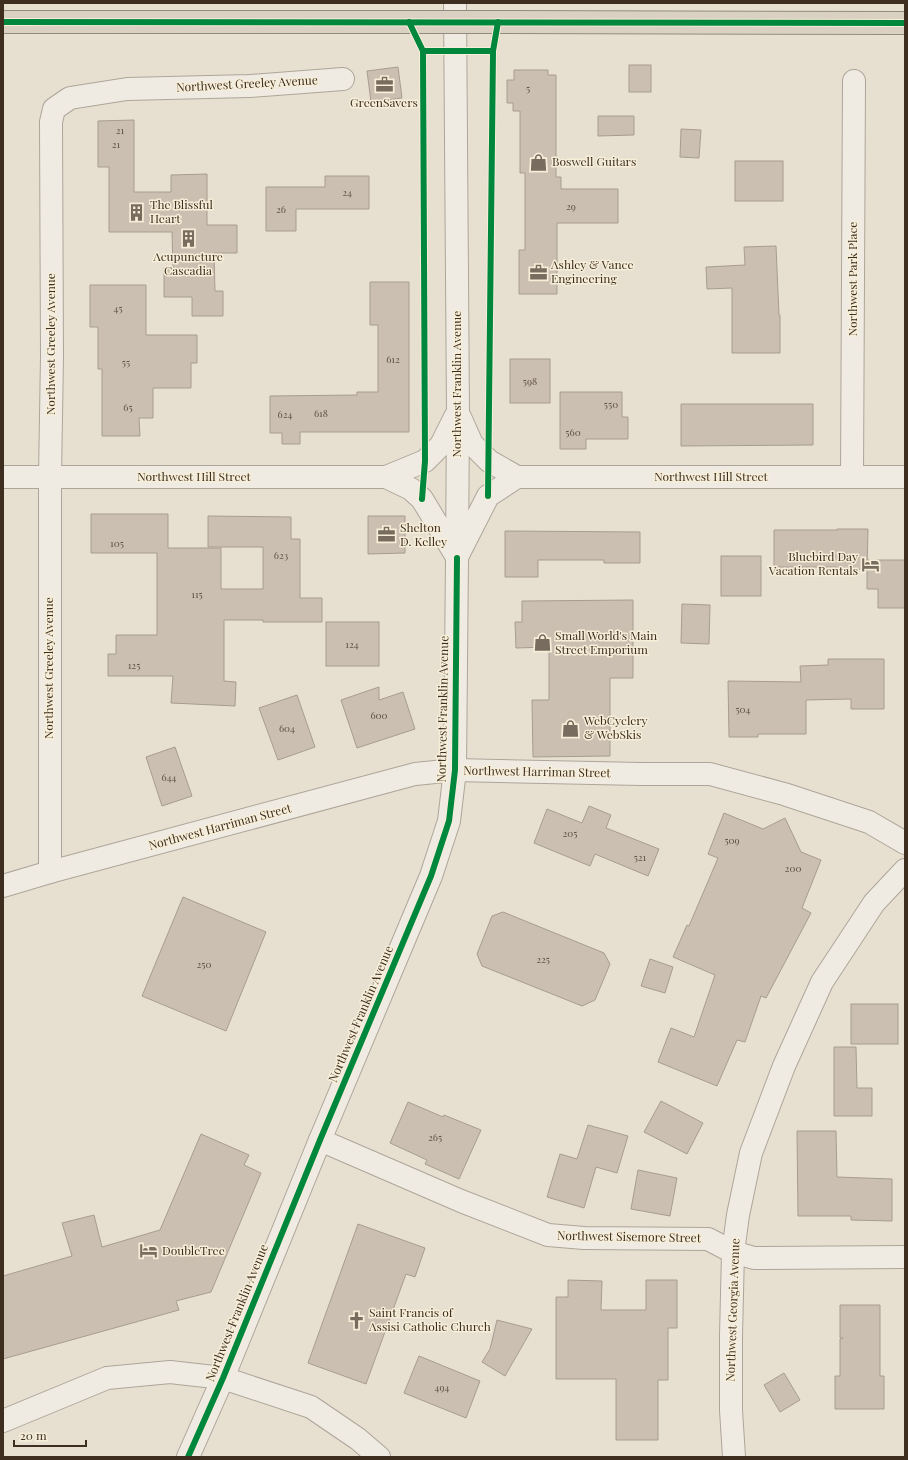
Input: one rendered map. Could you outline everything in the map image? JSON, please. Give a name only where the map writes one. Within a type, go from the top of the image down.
[{"type":"highway","points":[[3,22],[905,23]]},
{"type":"street","name":"Northwest Franklin Avenue","points":[[188,1457],[223,1378],[320,1140],[431,876],[449,821],[455,770],[457,558],[458,413],[456,3]]},
{"type":"street","name":"Northwest Greeley Avenue","points":[[50,872],[50,477],[52,356],[51,122],[54,109],[70,98],[127,88],[250,86],[343,79]]},
{"type":"street","name":"Northwest Park Place","points":[[852,476],[854,81]]},
{"type":"street","name":"Northwest Hill Street","points":[[458,413],[472,444],[489,461],[517,477],[905,477]]},
{"type":"street","name":"Northwest Hill Street","points":[[3,477],[386,477],[425,461],[441,445],[458,413]]},
{"type":"street","name":"Northwest Hill Street","points":[[386,477],[411,489],[422,498],[457,558]]},
{"type":"street","points":[[457,558],[488,496],[517,477]]},
{"type":"street","name":"Northwest Harriman Street","points":[[3,886],[415,774],[455,770],[710,774],[784,794],[869,822],[905,842]]},
{"type":"street","name":"Northwest Georgia Avenue","points":[[734,1457],[731,1410],[733,1252],[738,1215],[752,1153],[784,1066],[822,982],[874,903],[905,870]]},
{"type":"street","name":"Northwest Sisemore Street","points":[[320,1140],[461,1201],[548,1235],[584,1238],[708,1239],[733,1252],[754,1258],[905,1257]]},
{"type":"street","points":[[3,1421],[107,1378],[170,1372],[223,1378],[311,1407],[358,1439],[379,1457]]},
{"type":"building","points":[[629,65],[651,65],[651,92],[629,92]]},
{"type":"building","name":"GreenSavers","points":[[398,67],[402,98],[371,102],[367,71]]},
{"type":"building","points":[[514,70],[548,70],[548,75],[556,75],[556,177],[561,177],[561,189],[618,189],[618,223],[557,223],[557,294],[519,294],[519,250],[525,250],[525,173],[520,173],[520,111],[513,111],[513,103],[507,103],[507,80],[514,80]]},
{"type":"building","points":[[598,116],[634,116],[634,135],[598,136]]},
{"type":"building","points":[[134,120],[134,192],[171,192],[171,175],[207,174],[207,225],[237,225],[237,253],[214,253],[215,291],[223,291],[223,316],[192,316],[192,297],[164,297],[164,268],[173,268],[172,232],[109,232],[109,167],[98,167],[98,121]]},
{"type":"building","points":[[681,129],[701,130],[699,158],[680,157]]},
{"type":"building","points":[[735,161],[783,161],[783,201],[735,201]]},
{"type":"building","points":[[325,176],[369,176],[369,209],[296,209],[296,231],[266,231],[266,187],[325,187]]},
{"type":"building","points":[[776,246],[780,315],[780,353],[732,353],[732,288],[707,289],[706,267],[745,265],[744,247]]},
{"type":"building","points":[[370,282],[409,282],[409,432],[300,432],[300,444],[282,444],[282,433],[270,433],[270,396],[357,395],[357,392],[378,392],[378,325],[370,325]]},
{"type":"building","points":[[90,285],[146,285],[146,335],[197,335],[197,363],[191,363],[191,388],[153,388],[153,418],[139,418],[140,436],[102,436],[102,369],[98,369],[98,327],[90,327]]},
{"type":"building","points":[[510,359],[550,359],[550,403],[510,403]]},
{"type":"building","points":[[560,392],[622,392],[622,417],[628,417],[628,439],[586,439],[586,449],[560,449]]},
{"type":"building","points":[[681,404],[813,404],[813,445],[681,446]]},
{"type":"building","points":[[91,514],[168,514],[168,548],[221,548],[221,589],[263,589],[263,547],[208,547],[208,516],[291,517],[291,539],[300,539],[300,598],[322,598],[322,622],[263,622],[263,620],[224,620],[224,681],[236,682],[235,706],[171,703],[173,676],[108,676],[108,654],[116,654],[116,635],[157,635],[157,553],[91,553]]},
{"type":"building","name":"Shelton D. Kelley","points":[[368,516],[405,516],[405,553],[368,554]]},
{"type":"building","points":[[868,529],[867,569],[836,569],[836,567],[774,567],[774,530]]},
{"type":"building","points":[[505,531],[640,532],[640,563],[604,563],[604,560],[538,560],[538,577],[505,577]]},
{"type":"building","points":[[721,556],[761,556],[761,596],[721,596]]},
{"type":"building","points":[[867,560],[905,560],[905,608],[878,608],[878,589],[867,589]]},
{"type":"building","points":[[633,600],[633,678],[610,678],[610,756],[533,757],[532,700],[549,700],[549,647],[516,648],[515,622],[522,622],[522,601]]},
{"type":"building","points":[[682,604],[710,605],[709,644],[681,643]]},
{"type":"building","points":[[326,622],[379,622],[379,666],[326,666]]},
{"type":"building","points":[[828,659],[884,659],[884,709],[851,709],[851,699],[806,700],[806,734],[758,734],[758,737],[729,737],[728,681],[801,682],[800,666],[828,665]]},
{"type":"building","points":[[379,687],[379,700],[403,692],[415,729],[357,748],[341,700]]},
{"type":"building","points":[[297,695],[315,747],[278,760],[259,708]]},
{"type":"building","points":[[175,747],[192,796],[162,806],[146,757]]},
{"type":"building","points":[[589,806],[611,815],[606,828],[659,849],[648,876],[595,854],[590,866],[534,843],[547,809],[582,823]]},
{"type":"building","points":[[724,813],[763,829],[785,818],[801,852],[821,860],[802,908],[811,913],[766,998],[761,996],[745,1042],[737,1040],[717,1086],[658,1062],[671,1028],[694,1037],[715,975],[673,957],[687,925],[689,926],[718,858],[708,854]]},
{"type":"building","points":[[183,897],[266,932],[226,1031],[142,996]]},
{"type":"building","points":[[503,912],[604,953],[610,964],[595,1000],[582,1006],[482,966],[477,954],[492,916]]},
{"type":"building","points":[[650,959],[673,967],[665,993],[641,986]]},
{"type":"building","points":[[851,1004],[898,1004],[898,1044],[851,1044]]},
{"type":"building","points":[[834,1047],[856,1047],[857,1088],[872,1088],[872,1116],[834,1116]]},
{"type":"building","points":[[661,1101],[703,1123],[687,1154],[644,1132]]},
{"type":"building","points":[[408,1102],[443,1117],[444,1115],[481,1130],[459,1179],[425,1164],[427,1160],[390,1143]]},
{"type":"building","points":[[588,1125],[628,1136],[617,1173],[596,1167],[584,1208],[547,1197],[560,1154],[577,1159]]},
{"type":"building","points":[[797,1131],[836,1131],[837,1177],[892,1179],[892,1221],[851,1220],[851,1216],[798,1216]]},
{"type":"building","name":"DoubleTree","points":[[201,1134],[249,1155],[244,1165],[261,1173],[211,1292],[176,1301],[179,1310],[3,1359],[3,1276],[72,1256],[62,1223],[94,1215],[102,1247],[160,1230]]},
{"type":"building","points":[[638,1170],[677,1178],[670,1216],[631,1209]]},
{"type":"building","name":"Saint Francis of Assisi Catholic Church","points":[[358,1224],[425,1248],[415,1277],[406,1274],[366,1384],[308,1363]]},
{"type":"building","points":[[568,1280],[602,1281],[601,1310],[646,1310],[646,1280],[677,1280],[677,1328],[668,1328],[668,1380],[658,1380],[658,1440],[616,1440],[616,1379],[556,1379],[556,1297],[568,1297]]},
{"type":"building","points":[[840,1305],[880,1305],[880,1376],[884,1376],[884,1409],[835,1409],[835,1376],[840,1376],[840,1339],[843,1338],[840,1338]]},
{"type":"building","points":[[497,1320],[532,1329],[505,1376],[482,1362],[490,1349]]},
{"type":"building","points":[[419,1356],[480,1381],[466,1418],[404,1393]]},
{"type":"building","points":[[784,1373],[800,1400],[780,1412],[764,1385]]},
{"type":"cycle path","points":[[3,22],[905,23]]},
{"type":"cycle path","points":[[409,22],[423,51],[425,461],[422,499]]},
{"type":"cycle path","points":[[488,496],[493,51],[498,22]]},
{"type":"cycle path","points":[[423,51],[493,51]]},
{"type":"cycle path","points":[[188,1457],[223,1378],[320,1140],[431,876],[449,821],[455,770],[457,558]]},
{"type":"place","name":"GreenSavers","points":[[384,84]]},
{"type":"place","name":"Boswell Guitars","points":[[539,162]]},
{"type":"place","name":"The Blissful Heart","points":[[137,212]]},
{"type":"place","name":"Acupuncture Cascadia","points":[[188,238]]},
{"type":"place","name":"Ashley & Vance Engineering","points":[[538,272]]},
{"type":"place","name":"Shelton D. Kelley","points":[[387,535]]},
{"type":"place","name":"Bluebird Day Vacation Rentals","points":[[871,564]]},
{"type":"place","name":"Small World's Main Street Emporium","points":[[542,643]]},
{"type":"place","name":"WebCyclery & WebSkis","points":[[571,728]]},
{"type":"place","name":"DoubleTree","points":[[149,1251]]},
{"type":"place","name":"Saint Francis of Assisi Catholic Church","points":[[356,1320]]}]
